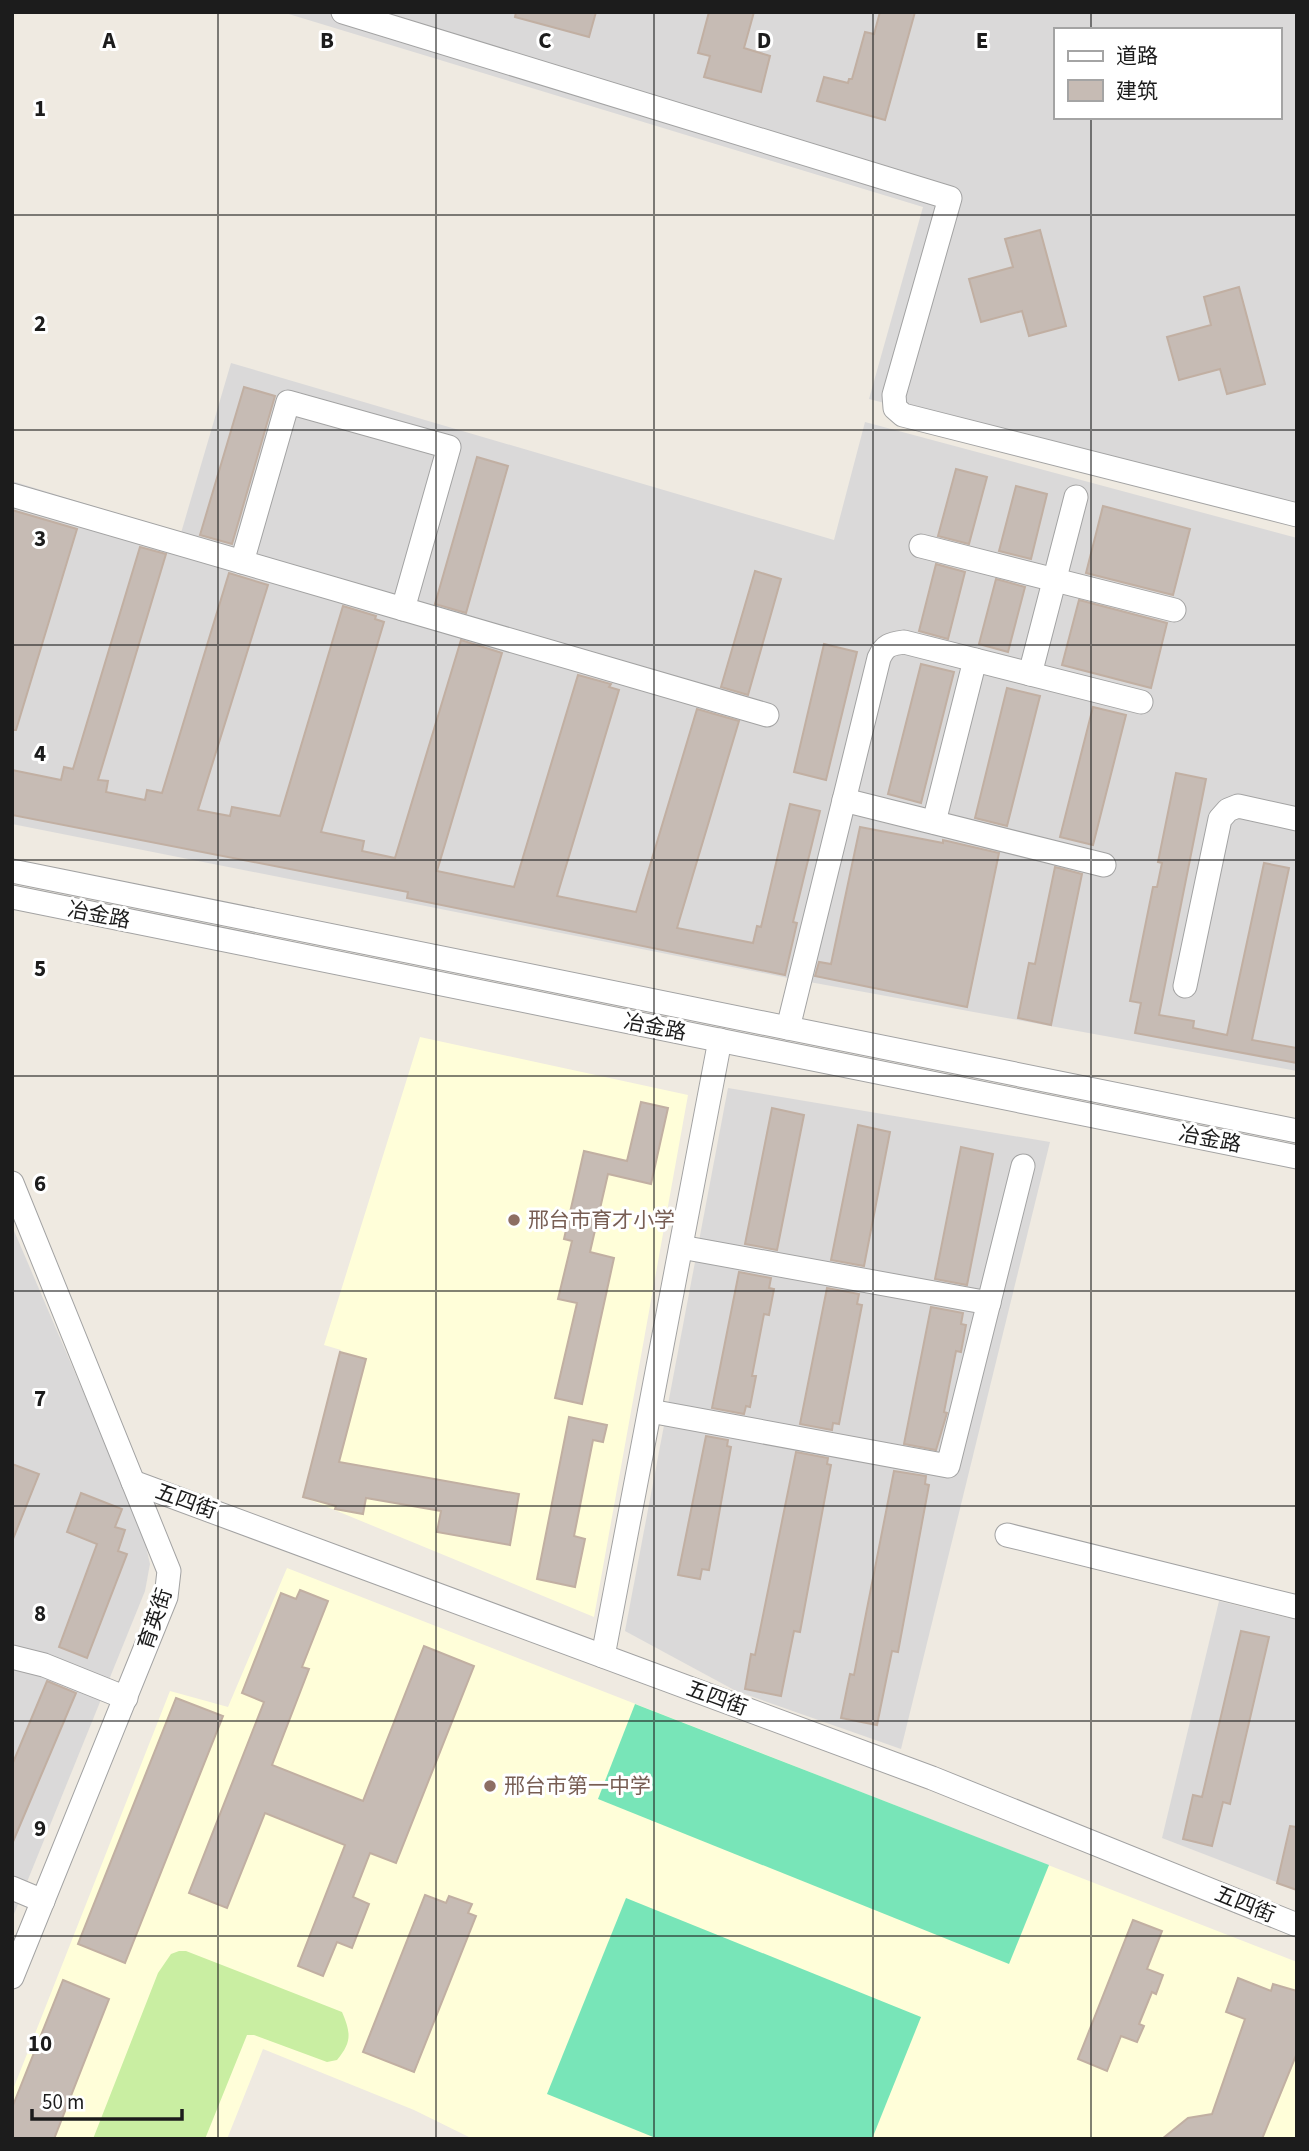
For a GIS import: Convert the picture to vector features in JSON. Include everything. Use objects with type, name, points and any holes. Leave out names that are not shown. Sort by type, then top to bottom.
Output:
[{"type":"street","points":[[343,12],[950,198],[894,395],[895,408],[903,415],[1297,515]]},
{"type":"street","points":[[242,562],[288,402],[449,447],[403,609]]},
{"type":"street","points":[[12,495],[767,715]]},
{"type":"street","points":[[1030,674],[1076,497]]},
{"type":"street","points":[[922,546],[1174,610]]},
{"type":"street","points":[[788,1028],[879,658],[884,648],[890,644],[904,642],[1141,702]]},
{"type":"street","points":[[934,822],[975,660]]},
{"type":"street","points":[[844,800],[1104,865]]},
{"type":"street","points":[[1185,986],[1220,819],[1228,810],[1238,806],[1297,819]]},
{"type":"street","name":"冶金路","points":[[12,871],[1297,1130]]},
{"type":"street","name":"冶金路","points":[[12,897],[1297,1157]]},
{"type":"street","points":[[603,1656],[720,1040]]},
{"type":"street","points":[[650,1411],[948,1466],[1023,1166]]},
{"type":"street","name":"育英街","points":[[12,1183],[169,1571],[166,1597],[12,1977]]},
{"type":"street","points":[[681,1247],[989,1303]]},
{"type":"street","name":"五四街","points":[[133,1482],[932,1778],[1297,1925]]},
{"type":"street","points":[[1007,1535],[1297,1607]]},
{"type":"street","points":[[12,1657],[44,1665],[125,1698]]},
{"type":"street","points":[[12,1888],[43,1901]]},
{"type":"shaded area","points":[[282,12],[1297,12],[1297,510],[869,399],[923,207]]},
{"type":"shaded area","points":[[231,363],[834,540],[865,422],[1297,538],[1297,1071],[793,979],[12,824],[12,481],[181,533]]},
{"type":"shaded area","name":"邢台市育才小学","points":[[420,1037],[688,1095],[594,1617],[303,1497],[341,1350],[324,1345]]},
{"type":"shaded area","points":[[728,1088],[1050,1142],[901,1749],[736,1691],[625,1631]]},
{"type":"shaded area","points":[[12,1226],[142,1529],[150,1564],[145,1591],[12,1919]]},
{"type":"shaded area","name":"邢台市第一中学","points":[[287,1568],[1297,1962],[1297,2139],[473,2139],[414,2110],[263,2049],[227,2139],[12,2139],[12,2092],[170,1691],[228,1707]]},
{"type":"shaded area","points":[[1219,1601],[1297,1620],[1297,1890],[1162,1838]]},
{"type":"green space","points":[[635,1704],[1049,1865],[1009,1964],[598,1799]]},
{"type":"green space","points":[[626,1898],[921,2017],[872,2139],[658,2139],[547,2094]]},
{"type":"green space","points":[[186,1951],[342,2012],[347,2026],[348,2042],[337,2060],[327,2062],[254,2035],[247,2035],[205,2139],[93,2139],[158,1973],[171,1954]]},
{"type":"building","points":[[516,12],[596,12],[589,37],[515,17]]},
{"type":"building","points":[[709,12],[754,12],[744,48],[770,56],[761,92],[704,77],[710,56],[698,53]]},
{"type":"building","points":[[880,12],[915,12],[885,120],[817,101],[824,77],[848,83],[849,79],[852,79],[865,32],[874,34]]},
{"type":"building","points":[[1040,230],[1066,326],[1029,336],[1022,311],[981,322],[969,279],[1013,267],[1005,239]]},
{"type":"building","points":[[1239,287],[1265,384],[1227,394],[1220,369],[1179,380],[1167,337],[1211,325],[1204,297]]},
{"type":"building","points":[[244,387],[275,396],[232,544],[200,535]]},
{"type":"building","points":[[477,457],[508,466],[466,613],[435,604]]},
{"type":"building","points":[[956,469],[987,477],[969,544],[938,536]]},
{"type":"building","points":[[1016,486],[1047,494],[1031,559],[999,551]]},
{"type":"building","points":[[1103,506],[1190,529],[1173,595],[1086,573]]},
{"type":"building","points":[[12,510],[77,529],[16,730],[12,730]]},
{"type":"building","points":[[140,547],[166,554],[98,780],[108,781],[106,792],[145,800],[147,790],[162,793],[229,573],[268,585],[198,810],[230,816],[232,807],[280,816],[343,606],[376,616],[375,619],[384,622],[321,832],[364,841],[362,851],[395,858],[461,640],[502,653],[437,871],[514,887],[578,675],[611,684],[609,687],[619,690],[557,896],[636,912],[697,709],[739,721],[677,928],[753,943],[757,926],[761,927],[790,804],[820,811],[793,922],[797,923],[785,975],[407,898],[408,892],[12,815],[12,770],[61,780],[64,767],[73,769]]},
{"type":"building","points":[[936,564],[965,572],[948,639],[919,631]]},
{"type":"building","points":[[755,571],[781,579],[748,695],[721,687]]},
{"type":"building","points":[[996,579],[1025,587],[1008,652],[979,644]]},
{"type":"building","points":[[1079,600],[1167,623],[1151,688],[1062,665]]},
{"type":"building","points":[[824,644],[857,652],[826,780],[794,772]]},
{"type":"building","points":[[921,664],[954,672],[921,803],[888,794]]},
{"type":"building","points":[[1007,688],[1040,696],[1007,826],[975,818]]},
{"type":"building","points":[[1093,707],[1126,715],[1093,845],[1060,837]]},
{"type":"building","points":[[1176,773],[1206,779],[1159,1015],[1194,1021],[1193,1028],[1227,1035],[1264,863],[1289,868],[1252,1040],[1297,1048],[1297,1063],[1135,1033],[1141,1003],[1130,1001],[1153,887],[1157,887],[1162,863],[1158,862]]},
{"type":"building","points":[[860,827],[943,843],[943,840],[999,853],[967,1007],[815,976],[819,962],[831,964]]},
{"type":"building","points":[[1055,867],[1082,874],[1051,1025],[1018,1018],[1029,963],[1035,964]]},
{"type":"building","points":[[641,1102],[668,1108],[651,1184],[608,1174],[590,1252],[614,1258],[582,1404],[555,1398],[577,1303],[558,1299],[572,1241],[564,1239],[584,1151],[627,1161]]},
{"type":"building","points":[[772,1108],[804,1115],[777,1250],[745,1244]]},
{"type":"building","points":[[858,1125],[890,1132],[864,1266],[831,1260]]},
{"type":"building","points":[[961,1147],[993,1154],[967,1285],[935,1279]]},
{"type":"building","points":[[739,1272],[771,1278],[769,1288],[774,1289],[769,1315],[764,1314],[752,1376],[756,1376],[750,1407],[746,1406],[744,1414],[712,1408]]},
{"type":"building","points":[[827,1288],[859,1294],[857,1304],[862,1305],[839,1424],[833,1423],[832,1430],[800,1424]]},
{"type":"building","points":[[931,1307],[963,1313],[961,1324],[966,1325],[961,1352],[956,1351],[944,1412],[947,1413],[936,1450],[904,1444]]},
{"type":"building","points":[[340,1352],[366,1359],[339,1462],[519,1494],[510,1545],[437,1532],[441,1511],[366,1498],[363,1514],[335,1509],[336,1506],[303,1497]]},
{"type":"building","points":[[569,1417],[607,1425],[603,1442],[593,1440],[574,1536],[585,1539],[575,1587],[537,1579]]},
{"type":"building","points":[[706,1436],[728,1440],[727,1446],[731,1447],[709,1570],[702,1569],[700,1579],[678,1575]]},
{"type":"building","points":[[796,1452],[828,1458],[827,1464],[831,1465],[800,1632],[794,1631],[781,1696],[745,1689],[751,1654],[755,1655]]},
{"type":"building","points":[[12,1464],[39,1474],[13,1539],[12,1539]]},
{"type":"building","points":[[894,1471],[926,1476],[925,1484],[929,1485],[898,1652],[892,1651],[877,1725],[841,1718],[850,1674],[854,1675]]},
{"type":"building","points":[[81,1493],[122,1509],[115,1527],[125,1530],[118,1551],[127,1554],[87,1658],[59,1647],[97,1544],[67,1532]]},
{"type":"building","points":[[300,1590],[328,1601],[302,1667],[309,1669],[272,1765],[363,1801],[424,1646],[474,1666],[396,1863],[370,1853],[353,1897],[369,1904],[352,1948],[337,1942],[323,1976],[298,1966],[345,1845],[265,1813],[227,1908],[189,1893],[264,1702],[242,1693],[281,1593],[296,1599]]},
{"type":"building","points":[[1241,1631],[1269,1637],[1230,1804],[1223,1802],[1212,1846],[1183,1839],[1193,1795],[1202,1797]]},
{"type":"building","points":[[47,1681],[76,1693],[12,1844],[12,1765]]},
{"type":"building","points":[[176,1698],[223,1716],[125,1963],[78,1944]]},
{"type":"building","points":[[1290,1826],[1297,1827],[1297,1890],[1277,1883]]},
{"type":"building","points":[[425,1895],[446,1903],[449,1896],[472,1904],[468,1913],[476,1916],[414,2072],[363,2052]]},
{"type":"building","points":[[1133,1920],[1162,1931],[1147,1969],[1163,1975],[1156,1994],[1152,1992],[1139,2024],[1144,2026],[1137,2042],[1121,2036],[1107,2071],[1078,2059]]},
{"type":"building","points":[[1238,1978],[1271,1991],[1273,1984],[1297,1991],[1297,2053],[1262,2139],[1162,2139],[1188,2118],[1212,2114],[1245,2019],[1226,2012]]},
{"type":"building","points":[[63,1980],[109,1999],[54,2139],[12,2139],[12,2108]]},
{"type":"place","name":"邢台市育才小学","points":[[514,1220]]},
{"type":"place","name":"邢台市第一中学","points":[[490,1786]]}]
